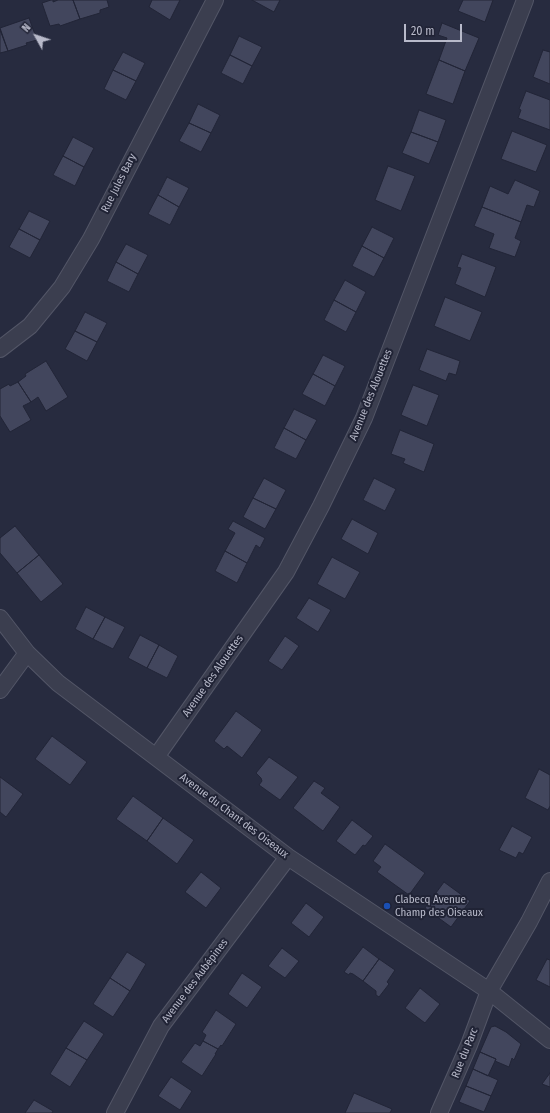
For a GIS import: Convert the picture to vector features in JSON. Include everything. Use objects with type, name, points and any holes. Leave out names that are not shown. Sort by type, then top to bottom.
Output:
[{"type":"street","name":"Rue Jules Bary","points":[[0,349],[30,326],[65,281],[90,239],[215,0]]},
{"type":"street","name":"Avenue des Alouettes","points":[[156,757],[286,572],[321,506],[364,418],[525,0]]},
{"type":"street","name":"Avenue du Chant des Oiseaux","points":[[0,618],[27,653],[58,683],[288,857],[488,991],[550,1040]]},
{"type":"street","points":[[0,690],[27,653]]},
{"type":"street","name":"Avenue des Aubépines","points":[[115,1113],[161,1026],[288,857]]},
{"type":"street","name":"Rue du Parc","points":[[440,1113],[469,1045],[488,991],[529,922],[550,881]]},
{"type":"building","points":[[53,0],[53,2],[58,0],[73,0],[80,19],[60,26],[59,24],[50,26],[42,3]]},
{"type":"building","points":[[73,0],[107,0],[109,7],[100,10],[100,13],[80,19]]},
{"type":"building","points":[[152,0],[180,0],[170,20],[149,7]]},
{"type":"building","points":[[252,0],[280,0],[274,12]]},
{"type":"building","points":[[463,0],[493,0],[485,22],[458,11]]},
{"type":"building","points":[[29,18],[37,40],[8,51],[0,28]]},
{"type":"building","points":[[442,23],[479,38],[465,71],[439,60],[447,38],[438,35]]},
{"type":"building","points":[[0,30],[8,51],[0,53]]},
{"type":"building","points":[[239,36],[262,47],[252,66],[230,55]]},
{"type":"building","points":[[543,50],[550,52],[550,84],[533,77]]},
{"type":"building","points":[[123,52],[145,63],[136,81],[113,70]]},
{"type":"building","points":[[230,55],[252,66],[243,84],[221,73]]},
{"type":"building","points":[[439,60],[465,71],[453,104],[426,94]]},
{"type":"building","points":[[113,70],[136,81],[126,100],[104,89]]},
{"type":"building","points":[[526,91],[550,100],[550,130],[518,118],[521,110],[519,109]]},
{"type":"building","points":[[198,104],[220,115],[211,133],[189,123]]},
{"type":"building","points":[[419,110],[446,120],[438,142],[411,132]]},
{"type":"building","points":[[189,123],[211,133],[201,152],[179,141]]},
{"type":"building","points":[[512,131],[547,145],[536,172],[501,159]]},
{"type":"building","points":[[411,132],[438,142],[429,164],[402,153]]},
{"type":"building","points":[[73,137],[94,148],[84,167],[63,156]]},
{"type":"building","points":[[63,156],[84,167],[75,186],[53,175]]},
{"type":"building","points":[[388,166],[415,176],[401,211],[375,200]]},
{"type":"building","points":[[167,177],[189,188],[179,207],[158,195]]},
{"type":"building","points":[[515,180],[540,191],[534,207],[527,205],[521,222],[482,207],[490,186],[508,194]]},
{"type":"building","points":[[158,195],[179,207],[170,225],[148,214]]},
{"type":"building","points":[[482,207],[521,222],[515,238],[521,241],[515,257],[489,248],[494,234],[474,226]]},
{"type":"building","points":[[29,211],[50,221],[40,240],[19,229]]},
{"type":"building","points":[[372,227],[394,238],[384,258],[362,246]]},
{"type":"building","points":[[19,229],[40,240],[30,258],[9,247]]},
{"type":"building","points":[[126,244],[148,255],[138,274],[116,262]]},
{"type":"building","points":[[362,246],[384,258],[374,277],[352,266]]},
{"type":"building","points":[[462,254],[496,267],[485,297],[455,284],[461,268],[457,267]]},
{"type":"building","points":[[116,262],[138,274],[129,292],[107,281]]},
{"type":"building","points":[[345,280],[366,292],[356,312],[334,300]]},
{"type":"building","points":[[445,297],[482,312],[470,341],[434,326]]},
{"type":"building","points":[[334,300],[356,312],[346,332],[324,320]]},
{"type":"building","points":[[85,312],[107,323],[97,342],[75,331]]},
{"type":"building","points":[[75,331],[97,342],[87,361],[65,349]]},
{"type":"building","points":[[427,349],[460,361],[456,375],[449,373],[446,381],[419,370]]},
{"type":"building","points":[[323,355],[345,366],[335,386],[313,374]]},
{"type":"building","points":[[46,361],[68,397],[46,411],[38,397],[31,402],[18,382],[26,376],[25,374]]},
{"type":"building","points":[[313,374],[335,386],[325,406],[302,394]]},
{"type":"building","points":[[18,382],[31,402],[23,406],[31,420],[10,432],[0,416],[0,389],[9,384],[10,386]]},
{"type":"building","points":[[413,385],[439,395],[427,426],[401,415]]},
{"type":"building","points":[[294,409],[317,420],[306,440],[284,428]]},
{"type":"building","points":[[284,428],[306,440],[296,459],[274,448]]},
{"type":"building","points":[[400,430],[434,444],[424,472],[403,463],[405,459],[391,454]]},
{"type":"building","points":[[264,478],[286,490],[276,509],[253,498]]},
{"type":"building","points":[[374,478],[396,489],[385,511],[363,500]]},
{"type":"building","points":[[253,498],[276,509],[265,529],[243,517]]},
{"type":"building","points":[[352,519],[378,533],[368,554],[341,539]]},
{"type":"building","points":[[233,521],[265,538],[260,548],[256,545],[247,563],[225,551],[235,533],[228,529]]},
{"type":"building","points":[[15,526],[39,555],[17,573],[0,553],[0,538]]},
{"type":"building","points":[[225,551],[247,563],[237,583],[215,571]]},
{"type":"building","points":[[39,555],[63,584],[41,602],[17,573]]},
{"type":"building","points":[[332,557],[360,572],[345,599],[317,584]]},
{"type":"building","points":[[309,598],[331,610],[318,632],[296,618]]},
{"type":"building","points":[[86,607],[105,617],[93,639],[75,629]]},
{"type":"building","points":[[105,617],[125,627],[113,649],[93,639]]},
{"type":"building","points":[[140,635],[159,645],[147,668],[128,658]]},
{"type":"building","points":[[285,636],[299,646],[282,670],[268,661]]},
{"type":"building","points":[[159,645],[178,656],[167,678],[147,668]]},
{"type":"building","points":[[236,711],[262,730],[242,758],[227,746],[224,749],[214,741]]},
{"type":"building","points":[[52,736],[87,762],[70,785],[35,759]]},
{"type":"building","points":[[269,757],[298,777],[280,800],[259,785],[262,781],[256,773]]},
{"type":"building","points":[[539,769],[550,775],[550,806],[548,810],[525,798]]},
{"type":"building","points":[[0,777],[23,794],[6,817],[0,812]]},
{"type":"building","points":[[314,781],[325,788],[321,793],[340,807],[323,831],[293,808]]},
{"type":"building","points":[[133,796],[163,818],[147,841],[116,819]]},
{"type":"building","points":[[163,818],[194,840],[177,864],[147,841]]},
{"type":"building","points":[[352,820],[373,836],[355,855],[336,841]]},
{"type":"building","points":[[512,826],[532,837],[523,854],[519,852],[516,858],[499,850]]},
{"type":"building","points":[[385,844],[425,873],[409,895],[377,872],[381,867],[373,861]]},
{"type":"building","points":[[201,872],[221,888],[206,908],[185,892]]},
{"type":"building","points":[[444,882],[470,901],[451,927],[425,908]]},
{"type":"building","points":[[306,903],[324,917],[309,937],[291,923]]},
{"type":"building","points":[[363,947],[379,959],[363,981],[353,974],[350,973],[349,975],[344,972]]},
{"type":"building","points":[[282,948],[299,961],[285,978],[268,966]]},
{"type":"building","points":[[127,952],[146,964],[130,991],[110,978]]},
{"type":"building","points":[[379,959],[395,970],[387,982],[389,984],[379,997],[376,995],[376,991],[363,981]]},
{"type":"building","points":[[547,959],[550,960],[550,987],[536,980]]},
{"type":"building","points":[[242,973],[262,987],[247,1008],[228,994]]},
{"type":"building","points":[[110,978],[130,991],[113,1017],[93,1004]]},
{"type":"building","points":[[420,988],[440,1004],[425,1023],[405,1008]]},
{"type":"building","points":[[216,1010],[236,1024],[222,1046],[221,1045],[218,1049],[203,1041],[206,1035],[202,1032]]},
{"type":"building","points":[[84,1021],[104,1034],[87,1060],[66,1048]]},
{"type":"building","points":[[495,1026],[506,1032],[521,1044],[514,1060],[512,1058],[509,1067],[480,1052],[491,1027]]},
{"type":"building","points":[[203,1041],[218,1049],[202,1076],[181,1062],[195,1043],[200,1046]]},
{"type":"building","points":[[66,1048],[87,1060],[70,1087],[50,1074]]},
{"type":"building","points":[[480,1052],[496,1059],[488,1076],[473,1069]]},
{"type":"building","points":[[473,1069],[498,1080],[491,1096],[466,1086]]},
{"type":"building","points":[[550,1073],[550,1087],[542,1084]]},
{"type":"building","points":[[171,1077],[192,1091],[180,1110],[158,1096]]},
{"type":"building","points":[[466,1086],[491,1096],[484,1112],[459,1102]]},
{"type":"building","points":[[354,1093],[392,1109],[390,1113],[345,1113]]},
{"type":"building","points":[[34,1100],[53,1111],[52,1113],[25,1113]]},
{"type":"place","name":"Clabecq Avenue Champ des Oiseaux","points":[[387,906]]}]
